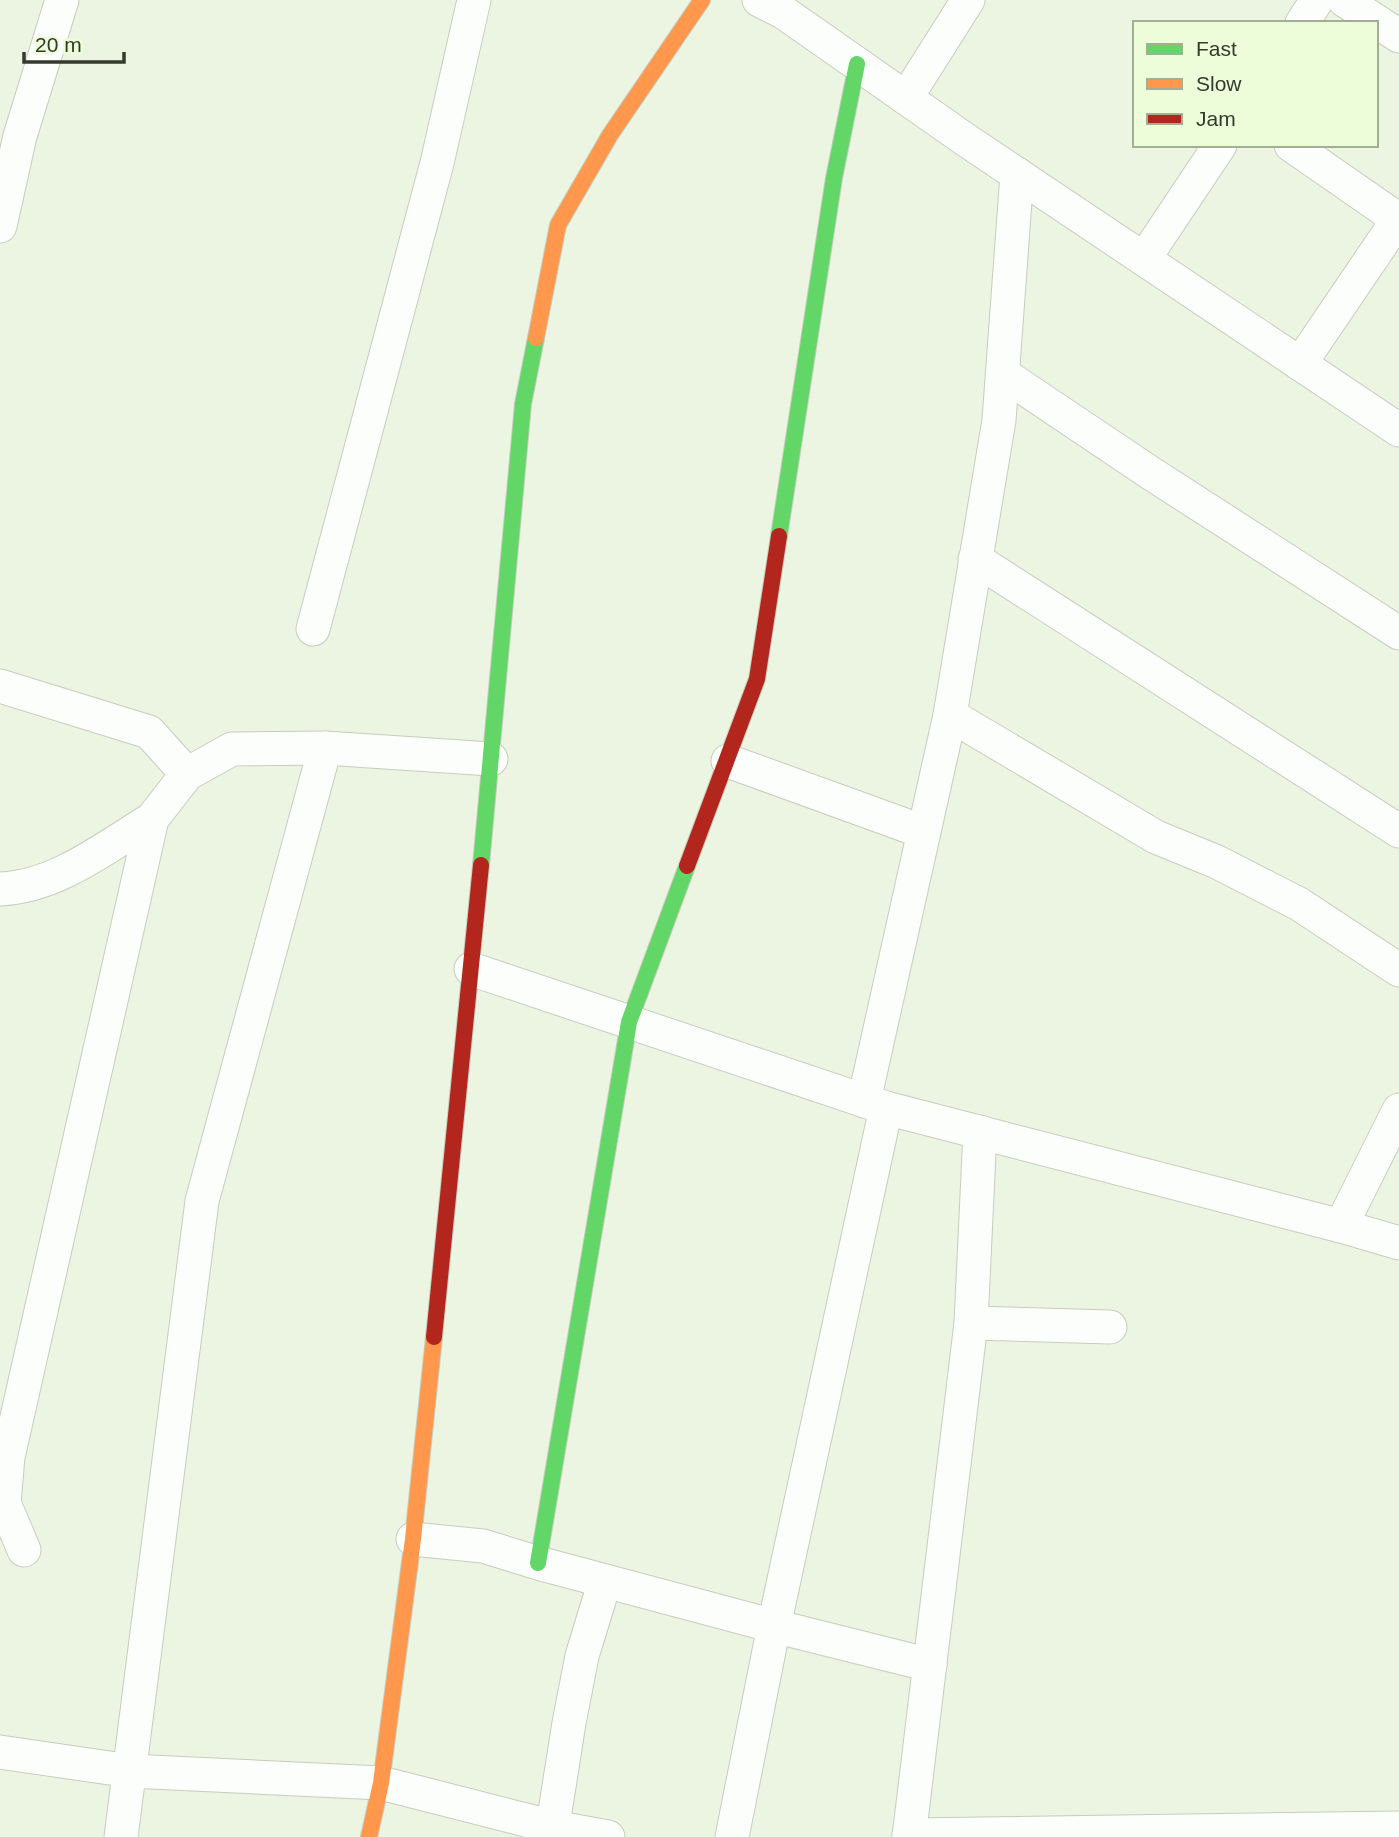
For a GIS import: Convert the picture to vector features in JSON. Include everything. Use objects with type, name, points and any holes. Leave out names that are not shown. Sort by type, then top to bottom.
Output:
[{"type":"street","points":[[0,226],[10,137],[62,0]]},
{"type":"street","points":[[313,629],[437,163],[474,0]]},
{"type":"street","points":[[369,1837],[381,1783],[413,1539],[471,969],[523,404],[558,225],[610,135],[702,0]]},
{"type":"street","points":[[759,0],[783,12],[1017,174],[1399,430]]},
{"type":"street","points":[[906,98],[968,0]]},
{"type":"street","points":[[1303,21],[1317,0]]},
{"type":"street","points":[[1344,0],[1376,21]]},
{"type":"street","points":[[1378,22],[1399,36]]},
{"type":"street","points":[[538,1563],[629,1022],[757,679],[834,178],[857,64]]},
{"type":"street","points":[[1144,259],[1219,147]]},
{"type":"street","points":[[1294,147],[1399,219],[1300,364]]},
{"type":"street","points":[[732,1837],[875,1104],[924,832],[950,715],[999,420],[1017,174]]},
{"type":"street","points":[[1003,374],[1152,474],[1399,633]]},
{"type":"street","points":[[975,559],[1399,831]]},
{"type":"street","points":[[0,686],[149,732],[187,774]]},
{"type":"street","points":[[950,715],[1156,837],[1217,862],[1298,904],[1399,970]]},
{"type":"street","points":[[0,889],[17,888],[68,870],[152,819],[187,774],[232,749],[325,748],[491,759]]},
{"type":"street","points":[[121,1837],[202,1201],[325,748]]},
{"type":"street","points":[[728,761],[924,832]]},
{"type":"street","points":[[24,1550],[4,1503],[8,1457],[152,819]]},
{"type":"street","points":[[471,969],[875,1104],[1399,1243]]},
{"type":"street","points":[[1341,1226],[1399,1110]]},
{"type":"street","points":[[980,1132],[971,1323],[909,1836],[1255,1833],[1399,1828]]},
{"type":"street","points":[[971,1323],[1110,1327]]},
{"type":"street","points":[[413,1539],[483,1546],[774,1626],[930,1665]]},
{"type":"street","points":[[552,1832],[582,1656],[605,1581]]},
{"type":"street","points":[[0,1752],[130,1771],[381,1783],[552,1832],[608,1837]]},
{"type":"traffic: fast","points":[[779,536],[834,178],[857,64]]},
{"type":"traffic: fast","points":[[481,865],[523,404],[536,338]]},
{"type":"traffic: fast","points":[[538,1563],[629,1022],[687,866]]},
{"type":"traffic: slow","points":[[536,338],[558,225],[610,135],[702,0]]},
{"type":"traffic: slow","points":[[369,1837],[381,1783],[413,1539],[434,1337]]},
{"type":"traffic: jam","points":[[687,866],[757,679],[779,536]]},
{"type":"traffic: jam","points":[[434,1337],[481,865]]}]
